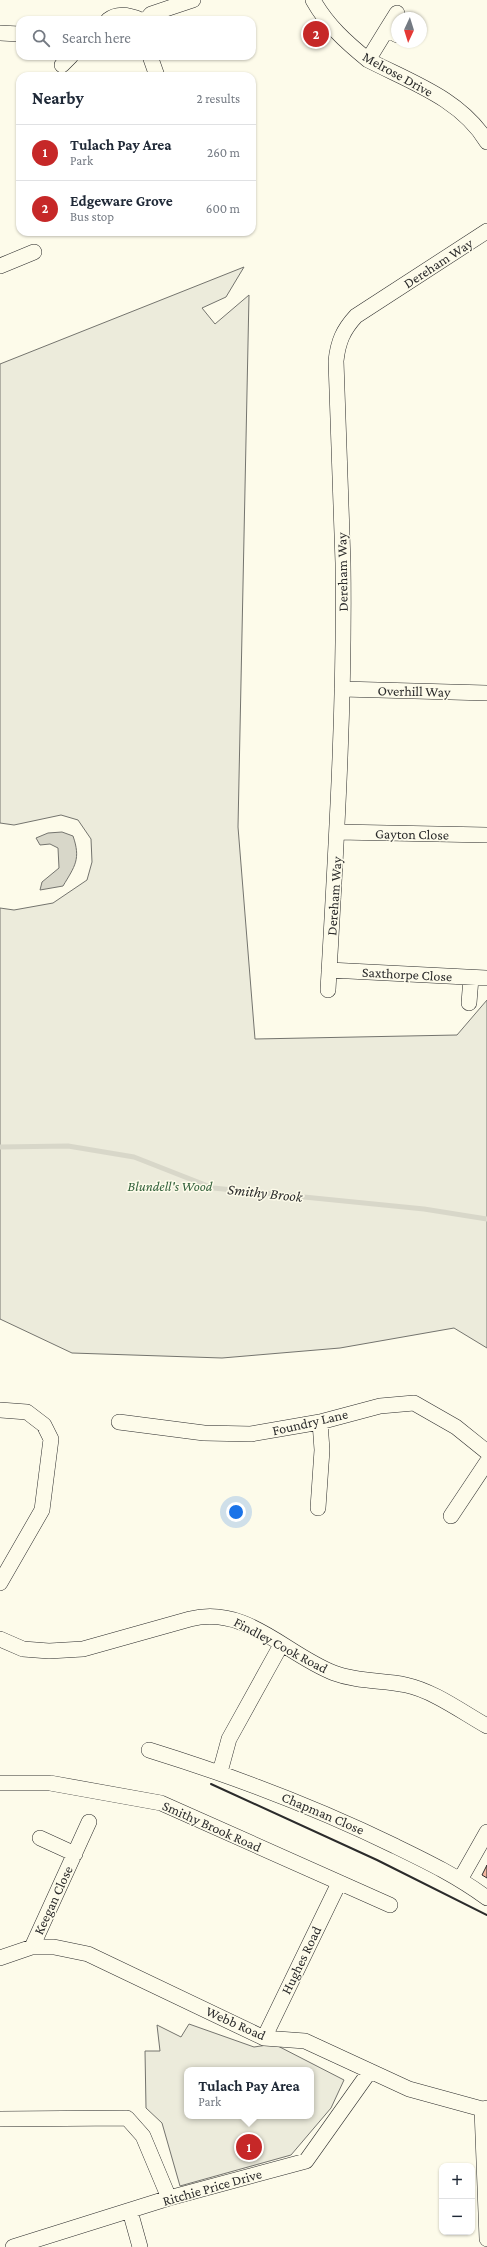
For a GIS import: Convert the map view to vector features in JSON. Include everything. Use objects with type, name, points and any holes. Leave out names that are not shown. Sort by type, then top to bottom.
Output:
[{"type":"street","points":[[149,16],[151,14],[193,0]]},
{"type":"street","name":"Melrose Drive","points":[[313,0],[331,26],[368,60],[456,107],[470,119],[487,142]]},
{"type":"street","points":[[118,16],[131,16]]},
{"type":"street","points":[[0,33],[16,34]]},
{"type":"street","points":[[368,60],[391,33]]},
{"type":"street","points":[[151,60],[156,72]]},
{"type":"street","name":"Dereham Way","points":[[328,990],[338,832],[342,689],[342,564],[336,361],[338,344],[345,328],[356,316],[487,231]]},
{"type":"street","points":[[0,266],[34,252]]},
{"type":"street","name":"Overhill Way","points":[[342,689],[487,693]]},
{"type":"street","name":"Gayton Close","points":[[338,832],[487,835]]},
{"type":"street","name":"Saxthorpe Close","points":[[329,970],[486,978]]},
{"type":"street","points":[[469,1003],[471,978]]},
{"type":"street","name":"Foundry Lane","points":[[119,1422],[204,1433],[251,1434],[320,1422],[380,1406],[414,1403],[456,1427],[487,1452]]},
{"type":"street","points":[[0,1410],[27,1412],[44,1425],[51,1439],[42,1510],[0,1583]]},
{"type":"street","points":[[318,1508],[322,1450],[320,1422]]},
{"type":"street","points":[[451,1516],[487,1462]]},
{"type":"street","name":"Findley Cook Road","points":[[0,1639],[23,1649],[49,1651],[83,1650],[190,1619],[203,1616],[224,1616],[241,1621],[281,1645],[333,1673],[367,1682],[405,1685],[421,1689],[487,1726]]},
{"type":"street","points":[[220,1772],[229,1739],[281,1645]]},
{"type":"street","name":"Chapman Close","points":[[149,1750],[220,1772],[261,1787],[371,1834],[460,1878],[487,1898]]},
{"type":"street","name":"Smithy Brook Road","points":[[0,1783],[50,1783],[161,1803],[390,1905]]},
{"type":"street","name":"Keegan Close","points":[[32,1946],[89,1822]]},
{"type":"street","points":[[460,1878],[487,1832]]},
{"type":"street","name":"Keegan Close","points":[[40,1838],[75,1854]]},
{"type":"street","name":"Hughes Road","points":[[264,2038],[339,1883]]},
{"type":"street","points":[[0,1958],[32,1946]]},
{"type":"street","name":"Webb Road","points":[[32,1946],[54,1947],[88,1954],[264,2038],[305,2041],[409,2089],[485,2109]]},
{"type":"street","name":"Ritchie Price Drive","points":[[13,2247],[170,2198],[306,2161],[370,2071]]},
{"type":"street","points":[[485,2109],[487,2239]]},
{"type":"street","points":[[0,2119],[127,2118],[143,2136],[170,2198]]},
{"type":"street","points":[[130,2211],[140,2247]]},
{"type":"green space","name":"Blundell's Wood","points":[[244,267],[226,297],[202,308],[215,324],[249,295],[238,827],[255,1039],[457,1035],[487,1000],[487,1348],[454,1328],[340,1348],[222,1358],[72,1353],[0,1319],[0,908],[14,910],[53,903],[87,880],[92,862],[91,839],[78,820],[61,815],[14,825],[0,823],[0,364]]},
{"type":"green space","points":[[189,2024],[254,2047],[274,2044],[344,2080],[331,2108],[291,2155],[180,2186],[162,2123],[146,2108],[145,2051],[160,2051],[157,2025],[181,2037]]},
{"type":"shaded area","points":[[62,832],[73,836],[77,857],[76,862],[63,886],[40,890],[42,882],[59,868],[58,848],[50,844],[40,845],[36,838],[48,833]]},
{"type":"building","points":[[487,1865],[487,1878],[482,1875]]},
{"type":"waterway","name":"Smithy Brook","points":[[0,1147],[68,1146],[134,1157],[213,1188],[424,1209],[487,1219]]},
{"type":"wall","points":[[211,1784],[377,1860],[487,1915]]},
{"type":"place","name":"Edgeware Grove","points":[[316,34]]},
{"type":"place","name":"Tulach Pay Area","points":[[249,2147]]}]
